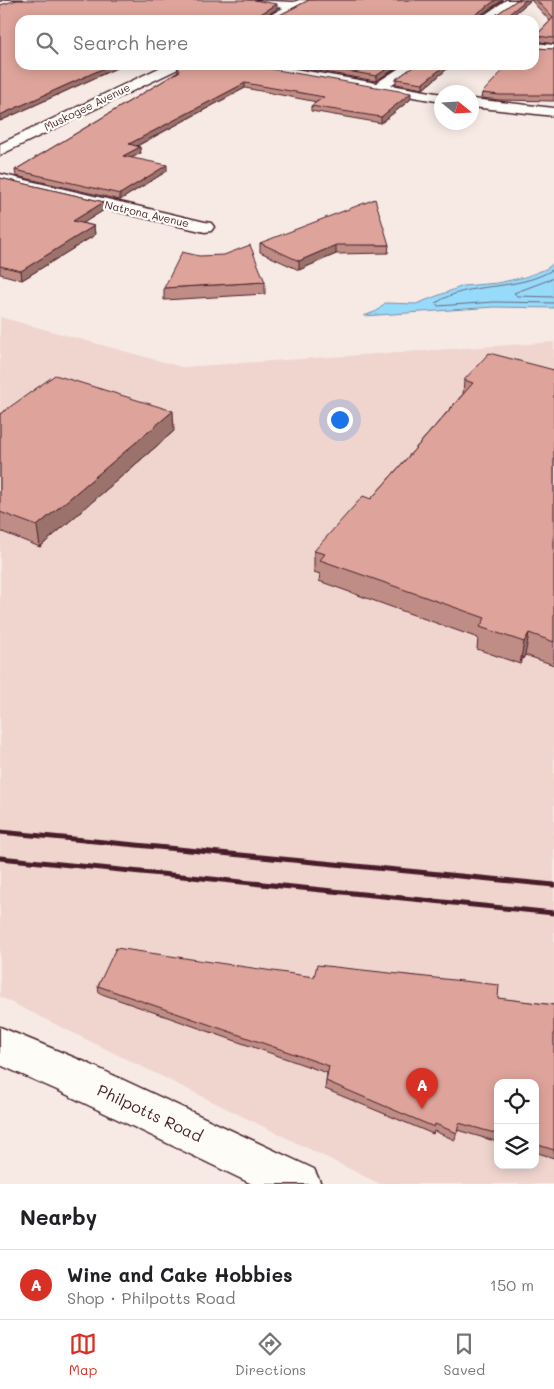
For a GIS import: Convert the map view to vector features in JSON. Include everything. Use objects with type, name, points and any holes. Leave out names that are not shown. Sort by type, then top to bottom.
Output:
[{"type":"street","points":[[0,6],[16,0]]},
{"type":"street","points":[[255,0],[296,6]]},
{"type":"street","points":[[277,15],[308,0]]},
{"type":"street","points":[[491,15],[514,0]]},
{"type":"street","points":[[539,48],[554,49]]},
{"type":"street","name":"Muskogee Avenue","points":[[0,150],[165,70]]},
{"type":"street","points":[[279,70],[434,97]]},
{"type":"street","points":[[379,87],[405,70]]},
{"type":"street","points":[[479,104],[554,112]]},
{"type":"street","name":"Natrona Avenue","points":[[0,179],[205,227]]},
{"type":"street","name":"Philpotts Road","points":[[0,1046],[71,1076],[299,1184]]},
{"type":"shaded area","points":[[0,317],[182,367],[554,342],[554,1184],[380,1184],[0,997]]},
{"type":"water","points":[[554,263],[554,308],[494,307],[364,316],[377,311],[385,303],[416,304],[463,286],[498,283],[525,277],[546,269]]},
{"type":"building","points":[[17,0],[254,0],[277,4],[259,15],[15,15],[15,70],[100,70],[0,115],[0,5]]},
{"type":"building","points":[[309,0],[496,0],[476,14],[280,15]]},
{"type":"building","points":[[517,0],[526,0],[508,15],[496,15]]},
{"type":"building","points":[[536,0],[554,0],[554,38],[539,36],[539,33],[553,18]]},
{"type":"building","points":[[539,48],[554,49],[554,95],[482,93],[503,70],[539,70]]},
{"type":"building","points":[[277,70],[411,93],[381,117],[311,106],[324,97],[245,83],[129,144],[140,147],[123,156],[167,165],[120,194],[15,170],[180,71]]},
{"type":"building","points":[[342,70],[385,70],[376,76]]},
{"type":"building","points":[[409,70],[440,70],[423,83],[396,79]]},
{"type":"building","points":[[0,178],[104,202],[73,221],[94,226],[21,271],[0,266]]},
{"type":"building","points":[[375,199],[389,245],[336,245],[299,261],[260,243]]},
{"type":"building","points":[[250,245],[265,282],[164,288],[182,252],[199,256],[224,255]]},
{"type":"building","points":[[489,353],[554,370],[554,642],[529,633],[524,642],[480,627],[485,618],[320,560],[325,554],[314,551],[363,496],[371,499],[473,383],[464,380]]},
{"type":"building","points":[[55,375],[173,411],[37,526],[0,512],[0,414]]},
{"type":"building","points":[[116,948],[314,977],[317,965],[499,985],[498,998],[554,1005],[554,1150],[539,1145],[539,1079],[494,1079],[494,1133],[459,1123],[457,1133],[435,1124],[434,1127],[326,1081],[329,1066],[98,986]]},
{"type":"railway","points":[[0,832],[554,885]]},
{"type":"railway","points":[[0,858],[554,913]]},
{"type":"place","name":"Wine and Cake Hobbies","points":[[422,1109]]}]
